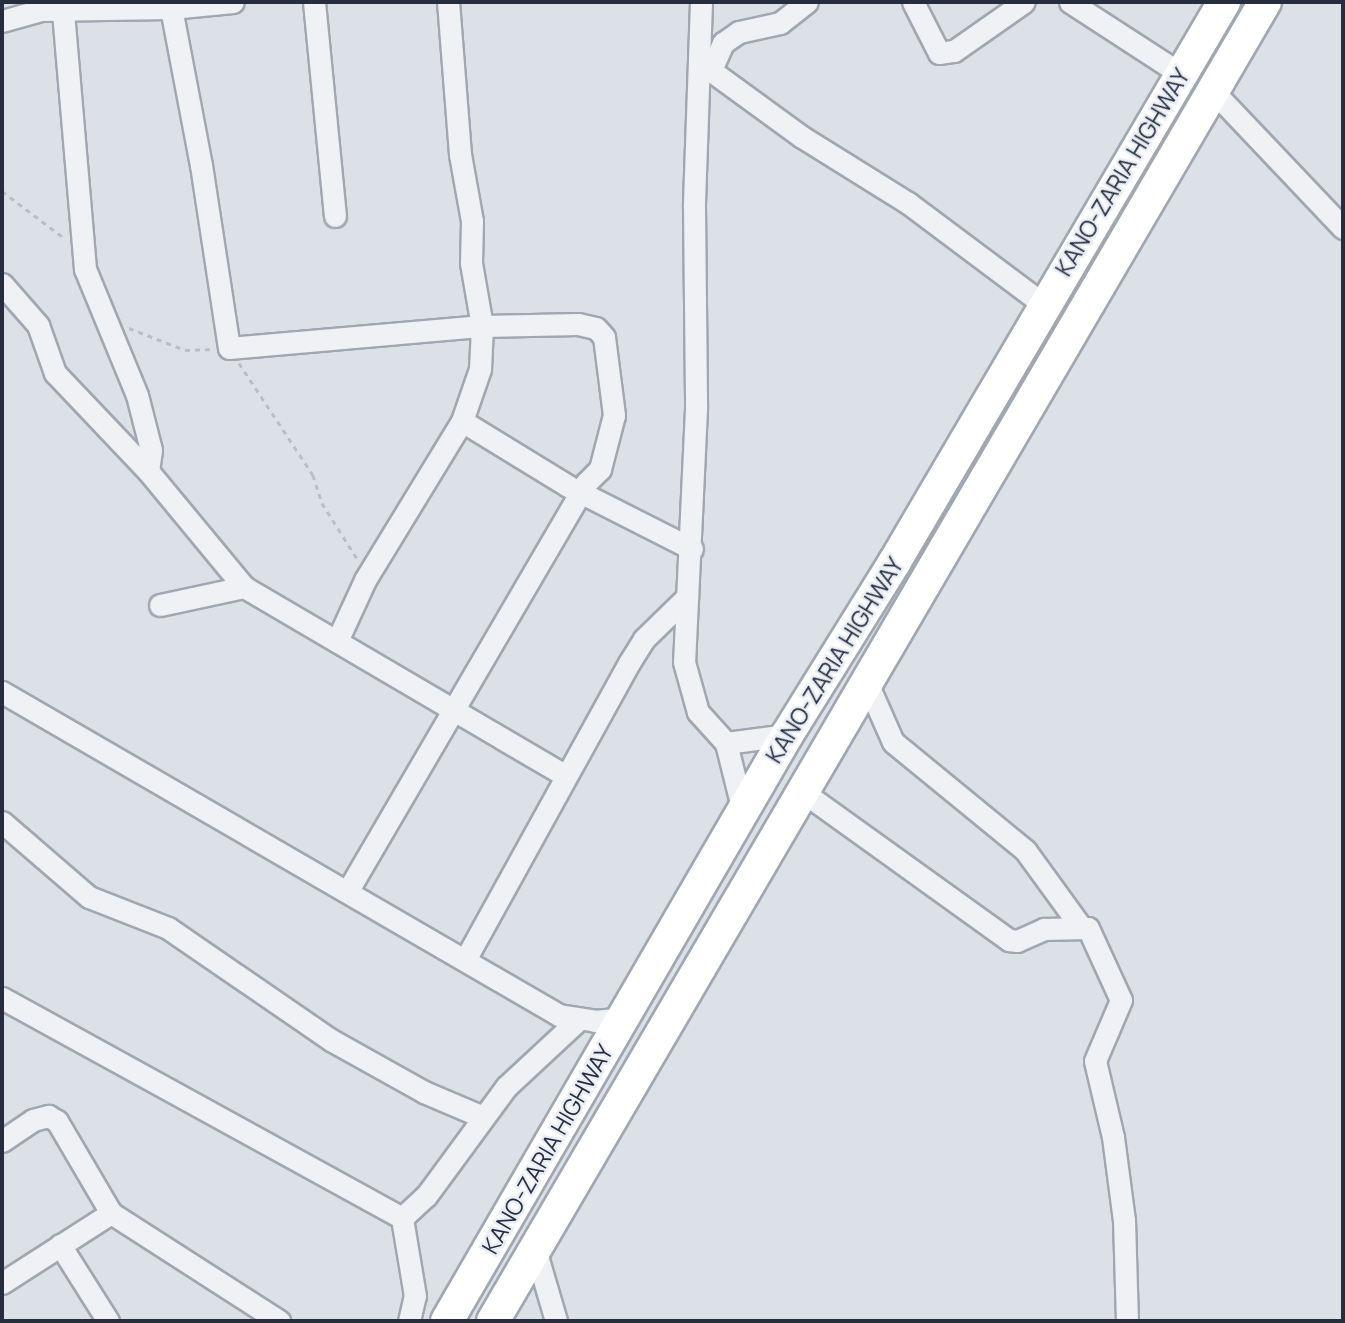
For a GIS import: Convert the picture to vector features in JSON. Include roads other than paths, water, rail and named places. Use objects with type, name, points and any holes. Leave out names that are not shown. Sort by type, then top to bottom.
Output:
[{"type":"highway","name":"KANO-ZARIA HIGHWAY","points":[[447,1321],[787,735],[894,563],[1043,304],[1224,2]]},
{"type":"highway","name":"KANO-ZARIA HIGHWAY","points":[[493,1321],[1265,2]]},
{"type":"highway","points":[[894,563],[926,582]]},
{"type":"street","points":[[2,21],[41,10],[63,12],[171,8],[233,2]]},
{"type":"street","points":[[314,2],[335,216]]},
{"type":"street","points":[[337,641],[365,580],[462,421],[480,369],[482,326],[471,263],[472,221],[460,155],[448,2]]},
{"type":"street","points":[[701,2],[705,66],[692,549],[684,662],[690,692],[698,712],[726,743],[743,811]]},
{"type":"street","points":[[705,66],[723,43],[739,32],[780,23],[807,2]]},
{"type":"street","points":[[913,2],[939,53],[954,51],[1024,2]]},
{"type":"street","points":[[1070,2],[1181,74]]},
{"type":"street","points":[[171,8],[201,165],[229,348],[482,326],[578,324],[596,328],[604,337],[614,424],[600,469],[581,492],[456,711],[348,891]]},
{"type":"street","points":[[63,12],[85,269],[137,396],[151,450],[148,471]]},
{"type":"street","points":[[705,66],[802,137],[908,203],[1043,304]]},
{"type":"street","points":[[1213,91],[1339,213]]},
{"type":"street","points":[[2,284],[38,325],[55,373],[148,471],[244,587],[566,776]]},
{"type":"street","points":[[462,421],[581,492],[692,549]]},
{"type":"street","points":[[160,605],[244,587]]},
{"type":"street","points":[[465,960],[644,639],[687,597]]},
{"type":"street","points":[[867,683],[893,742],[1025,850],[1081,927]]},
{"type":"street","points":[[2,692],[559,1015],[578,1020],[623,1018]]},
{"type":"street","points":[[726,743],[787,735]]},
{"type":"street","points":[[803,792],[1009,940],[1017,941],[1044,929],[1088,928],[1121,1000],[1096,1061],[1113,1137],[1124,1220],[1127,1321]]},
{"type":"street","points":[[2,822],[89,897],[168,928],[331,1040],[424,1092],[482,1117]]},
{"type":"street","points":[[2,998],[402,1218]]},
{"type":"street","points":[[402,1218],[426,1196],[506,1087],[578,1020]]},
{"type":"street","points":[[2,1141],[33,1120],[48,1116],[57,1121],[111,1213],[279,1321]]},
{"type":"street","points":[[2,1283],[111,1213]]},
{"type":"street","points":[[402,1218],[415,1296],[409,1321]]},
{"type":"street","points":[[60,1245],[108,1321]]},
{"type":"street","points":[[535,1250],[556,1321]]}]
